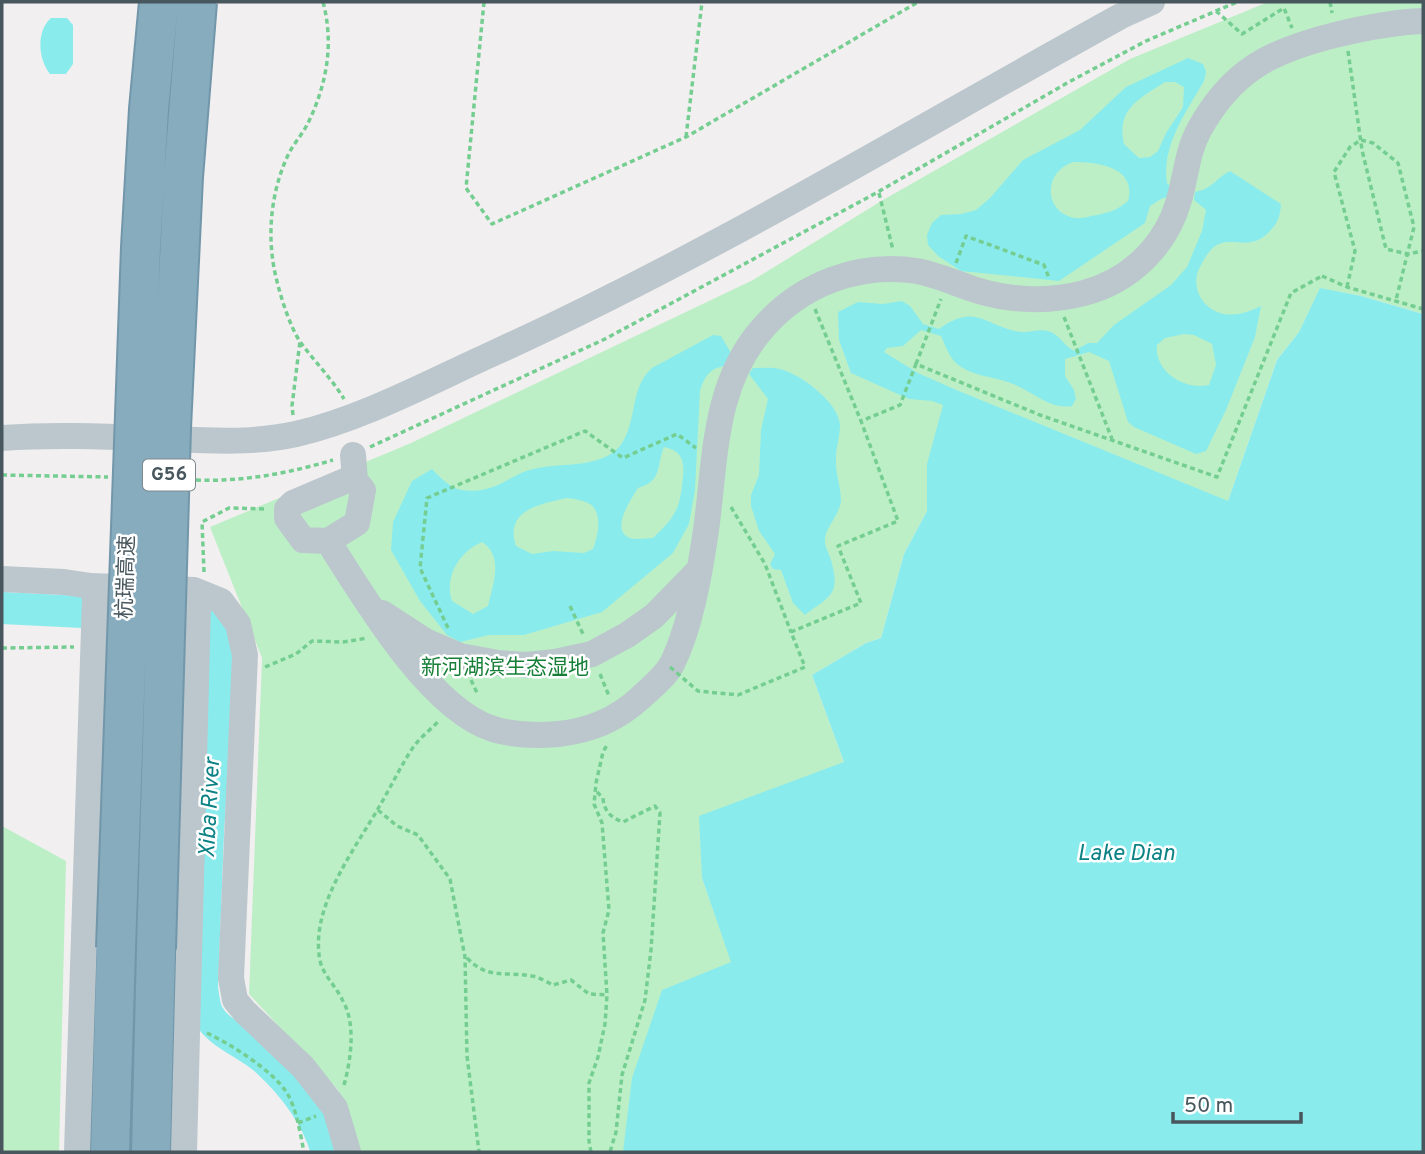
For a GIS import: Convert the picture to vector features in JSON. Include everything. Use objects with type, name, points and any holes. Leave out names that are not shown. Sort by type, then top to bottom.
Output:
[{"type":"highway","name":"杭瑞高速","points":[[110,1152],[140,261],[159,2]]},
{"type":"highway","name":"杭瑞高速","points":[[151,1152],[162,683],[172,414],[183,177],[197,2]]},
{"type":"street","points":[[2,438],[49,435],[263,439],[296,434],[353,416],[550,328],[666,268],[1121,16],[1152,2]]},
{"type":"street","points":[[328,541],[411,663],[468,718],[492,729],[542,736],[593,728],[618,716],[676,672],[705,537],[711,475],[729,386],[745,353],[762,328],[788,304],[808,290],[832,279],[861,272],[920,271],[1015,298],[1057,299],[1089,292],[1113,282],[1134,269],[1154,250],[1170,224],[1179,200],[1184,171],[1197,133],[1219,99],[1240,77],[1269,56],[1296,45],[1398,22],[1423,21]]},
{"type":"street","points":[[354,467],[363,489],[357,523],[328,541],[303,540],[288,518],[287,509],[293,503],[345,481],[354,467]]},
{"type":"street","points":[[368,603],[425,641],[460,656],[526,665],[592,654],[627,635],[654,616],[698,571]]},
{"type":"street","points":[[2,579],[64,582],[93,592],[205,599],[238,624],[245,655],[231,978],[235,1000],[303,1067],[335,1108],[348,1152]]},
{"type":"street","points":[[78,1152],[93,592]]},
{"type":"street","points":[[184,1152],[197,638],[205,599]]},
{"type":"path","points":[[323,2],[327,16],[329,51],[323,85],[308,123],[289,152],[275,190],[270,230],[274,268],[300,341],[342,396],[353,416]]},
{"type":"path","points":[[484,2],[466,188],[492,225],[686,137],[918,2]]},
{"type":"path","points":[[686,137],[702,2]]},
{"type":"path","points":[[1329,2],[1334,21],[1344,33],[1361,140],[1385,249],[1408,254],[1423,251]]},
{"type":"path","points":[[1216,11],[1242,34],[1284,8],[1293,31]]},
{"type":"path","points":[[1346,287],[1355,251],[1334,172],[1350,147],[1361,140],[1373,143],[1398,163],[1414,228],[1396,300]]},
{"type":"path","points":[[878,192],[898,270]]},
{"type":"path","points":[[861,421],[900,405],[967,236],[1044,265],[1112,439]]},
{"type":"path","points":[[916,364],[1040,415],[1217,477],[1292,293],[1322,275],[1346,287],[1423,309]]},
{"type":"path","points":[[791,632],[861,603],[838,546],[898,521],[808,290]]},
{"type":"path","points":[[296,434],[292,406],[300,341]]},
{"type":"path","points":[[460,656],[420,568],[427,498],[585,431],[623,458],[677,434],[711,475],[765,564],[805,667],[738,695],[698,691],[676,672]]},
{"type":"path","points":[[205,599],[202,522],[229,508],[287,509]]},
{"type":"path","points":[[570,606],[618,716],[614,732],[603,752],[594,804],[602,823],[609,910],[603,933],[607,995],[605,1024],[589,1083],[591,1152]]},
{"type":"path","points":[[244,668],[261,669],[296,654],[312,641],[342,642],[377,636]]},
{"type":"path","points":[[2,648],[93,646]]},
{"type":"path","points":[[335,1108],[346,1081],[351,1017],[343,999],[322,969],[318,954],[319,936],[328,900],[340,871],[415,745],[453,705]]},
{"type":"path","points":[[596,791],[615,819],[623,822],[655,806],[660,813],[645,1000],[622,1074],[616,1132],[610,1152]]},
{"type":"path","points":[[378,810],[397,827],[418,835],[450,879],[465,957],[467,1056],[479,1152]]},
{"type":"path","points":[[465,957],[478,969],[493,974],[535,976],[553,985],[571,981],[589,995],[607,995]]},
{"type":"path","points":[[187,1026],[231,1045],[263,1069],[287,1093],[298,1123],[304,1152]]},
{"type":"path","points":[[298,1123],[309,1119]]},
{"type":"green space","name":"新河湖滨生态湿地","points":[[1268,2],[1423,2],[1423,314],[1361,296],[1320,289],[1299,332],[1277,360],[1228,501],[927,464],[927,511],[904,554],[881,638],[866,643],[812,675],[844,762],[702,878],[732,962],[623,1152],[360,1152],[338,1090],[249,994],[262,658],[210,527],[411,443],[753,280],[883,200],[1130,59]]},
{"type":"green space","points":[[2,826],[66,861],[59,1152],[2,1152]]},
{"type":"water","points":[[51,18],[67,18],[73,25],[73,64],[66,74],[50,74],[43,61],[41,37]]},
{"type":"water","points":[[1188,58],[1203,64],[1206,72],[1204,81],[1177,129],[1168,156],[1167,183],[1175,191],[1174,195],[1150,206],[1145,223],[1059,281],[961,271],[938,256],[928,245],[927,235],[932,223],[941,215],[976,210],[1023,160],[1080,130],[1126,87]],"holes":[[[1165,82],[1175,82],[1184,87],[1183,107],[1158,151],[1150,157],[1139,158],[1124,144],[1123,122],[1138,100]],[[1073,162],[1104,165],[1121,174],[1127,181],[1128,201],[1121,207],[1097,215],[1075,218],[1064,214],[1052,200],[1052,183],[1056,174]]]},
{"type":"water","name":"Lake Dian","points":[[1230,171],[1281,204],[1276,223],[1262,238],[1247,243],[1220,243],[1208,253],[1198,272],[1196,280],[1199,295],[1203,302],[1216,312],[1239,314],[1261,306],[1255,337],[1226,410],[1206,451],[1196,454],[1128,422],[1109,361],[1089,352],[1065,359],[1065,376],[1076,399],[1072,406],[1064,406],[1049,403],[1013,384],[963,368],[952,358],[941,336],[921,330],[903,346],[887,348],[884,352],[918,373],[954,389],[1228,501],[1277,360],[1299,332],[1320,288],[1361,296],[1423,314],[1423,1152],[623,1152],[632,1078],[662,990],[731,962],[702,878],[699,816],[844,762],[812,675],[866,643],[881,638],[904,554],[927,511],[927,464],[943,405],[909,399],[851,373],[839,340],[838,312],[858,302],[883,304],[902,301],[910,306],[923,324],[939,329],[961,318],[970,317],[1020,332],[1048,331],[1074,351],[1088,343],[1097,343],[1114,325],[1171,285],[1187,267],[1202,231],[1206,210],[1194,200],[1195,192],[1210,186]],"holes":[[[1194,335],[1212,344],[1216,365],[1209,385],[1190,385],[1172,377],[1160,363],[1157,354],[1157,345],[1165,338]]]},
{"type":"water","points":[[713,335],[721,336],[734,358],[732,365],[719,367],[711,372],[700,391],[695,490],[689,524],[673,553],[602,612],[524,635],[489,635],[460,642],[447,635],[420,601],[391,550],[393,522],[412,481],[432,469],[454,487],[474,491],[494,487],[538,468],[603,458],[620,446],[626,437],[640,385],[652,368]],"holes":[[[664,447],[677,453],[682,461],[683,479],[678,505],[670,520],[653,538],[630,538],[624,534],[622,528],[624,514],[638,488],[655,477]],[[567,498],[590,504],[598,519],[593,549],[584,553],[553,551],[532,554],[516,546],[515,524],[536,506]],[[482,542],[489,548],[493,555],[495,571],[488,606],[473,614],[452,601],[450,583],[455,566],[474,546]]]},
{"type":"water","points":[[753,368],[780,369],[808,383],[833,408],[840,425],[836,468],[841,500],[825,542],[834,572],[834,588],[827,598],[805,615],[793,603],[781,570],[773,569],[770,564],[775,554],[759,531],[751,506],[751,495],[759,475],[761,430],[768,399],[749,374]]},
{"type":"waterway","name":"Xiba River","points":[[2,608],[123,614]]},
{"type":"waterway","name":"Xiba River","points":[[171,617],[202,622],[220,647],[208,833],[202,988],[206,1010],[217,1026],[261,1056],[287,1081],[318,1127],[327,1152]]}]
